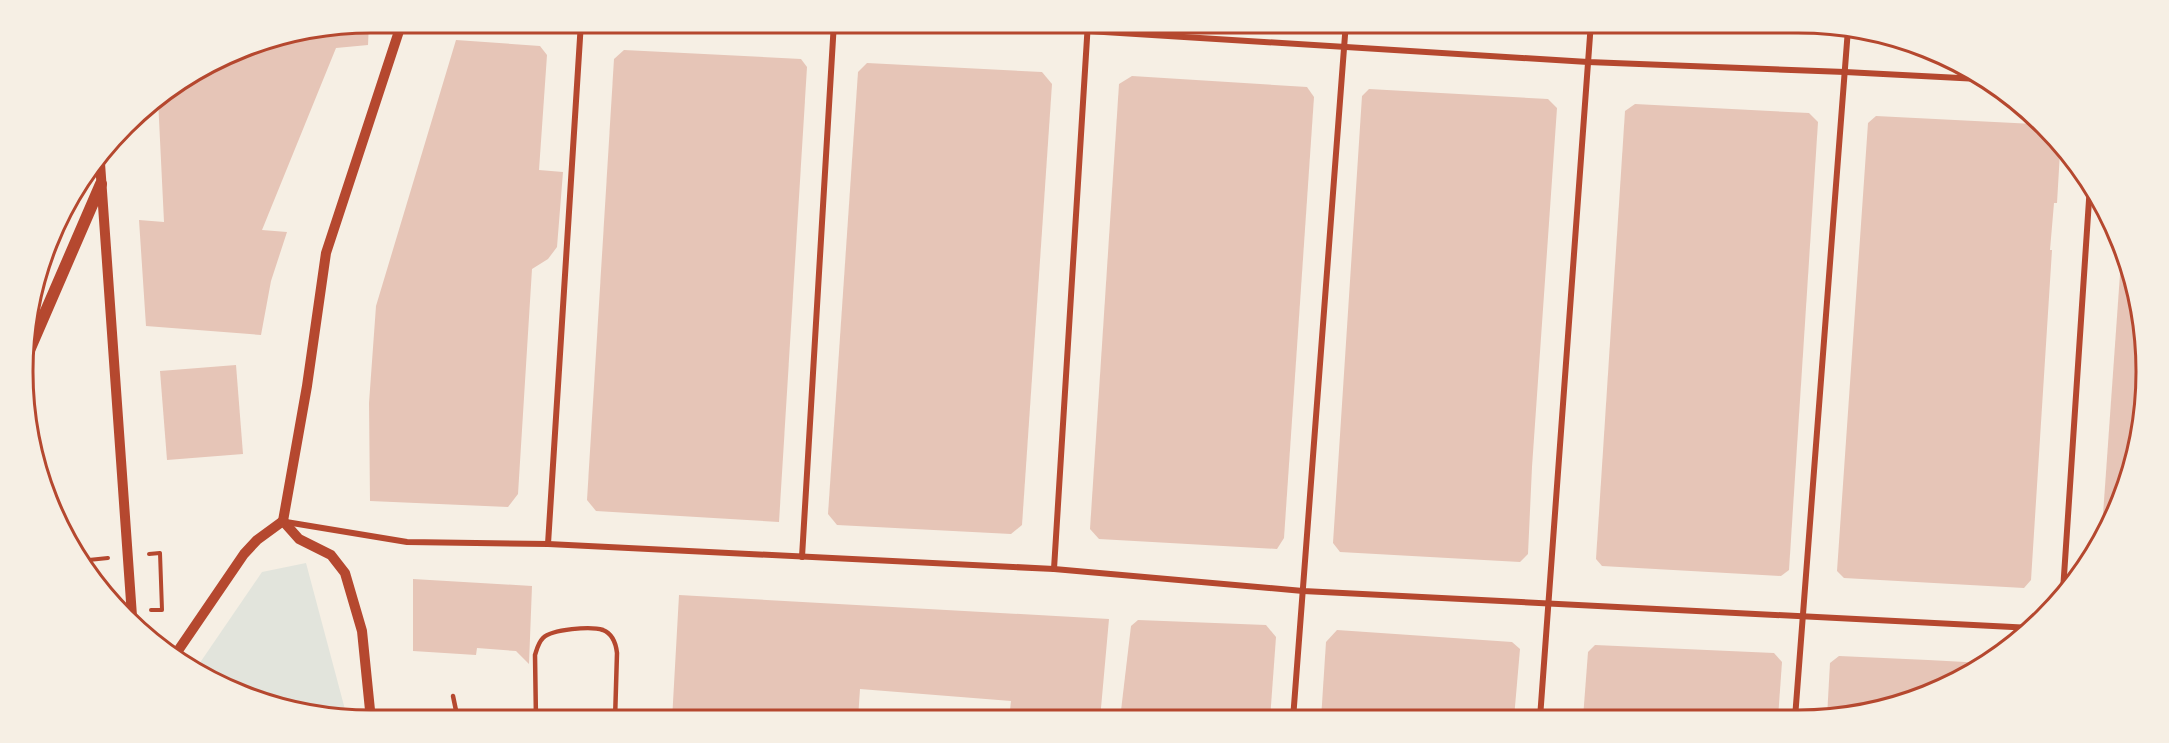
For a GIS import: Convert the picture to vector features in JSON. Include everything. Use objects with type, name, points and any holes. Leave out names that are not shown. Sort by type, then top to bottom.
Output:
[{"type":"main road","points":[[35,336],[101,184]]},
{"type":"street","points":[[179,650],[244,554],[257,540],[283,521],[307,386],[326,253],[398,33]]},
{"type":"street","points":[[548,544],[580,33]]},
{"type":"street","points":[[802,557],[833,33]]},
{"type":"street","points":[[1054,569],[1088,33]]},
{"type":"street","points":[[1122,33],[1588,62],[1968,78]]},
{"type":"street","points":[[1294,710],[1345,33]]},
{"type":"street","points":[[1541,710],[1590,33]]},
{"type":"street","points":[[1796,710],[1847,37]]},
{"type":"street","points":[[100,169],[132,611]]},
{"type":"street","points":[[2064,581],[2089,199]]},
{"type":"street","points":[[283,521],[407,542],[548,544],[1054,569],[1303,591],[2019,627]]},
{"type":"street","points":[[283,521],[299,539],[331,555],[345,573],[362,631],[370,710]]},
{"type":"lane","points":[[536,710],[535,655],[537,646],[550,633],[594,628],[603,630],[616,644],[615,710]]},
{"type":"lane","points":[[453,696],[456,710]]},
{"type":"path","points":[[160,552],[162,610]]},
{"type":"shaded area","points":[[306,563],[345,709],[305,703],[263,692],[199,663],[262,572]]},
{"type":"building","points":[[369,33],[368,45],[336,48],[262,230],[287,232],[271,281],[261,335],[146,326],[139,220],[164,222],[158,108],[202,78],[263,51],[327,36]]},
{"type":"building","points":[[1765,33],[1816,34],[1815,35]]},
{"type":"building","points":[[456,40],[540,46],[547,55],[539,170],[563,172],[557,247],[548,259],[532,269],[518,494],[508,507],[370,501],[369,403],[376,306]]},
{"type":"building","points":[[624,50],[801,59],[807,67],[779,522],[596,511],[587,500],[614,59]]},
{"type":"building","points":[[867,63],[1042,72],[1052,84],[1022,525],[1011,534],[837,525],[828,514],[858,72]]},
{"type":"building","points":[[1132,76],[1307,87],[1314,97],[1284,538],[1277,549],[1099,539],[1090,529],[1119,84]]},
{"type":"building","points":[[1369,89],[1548,99],[1557,108],[1528,554],[1520,562],[1340,552],[1333,543],[1362,96]]},
{"type":"building","points":[[1635,104],[1809,113],[1818,122],[1789,570],[1781,576],[1602,566],[1596,559],[1625,111]]},
{"type":"building","points":[[1876,116],[2028,124],[2060,157],[2057,203],[2054,203],[2050,250],[2052,250],[2031,580],[2024,588],[1844,578],[1837,571],[1868,123]]},
{"type":"building","points":[[2120,271],[2133,327],[2135,394],[2124,459],[2103,517]]},
{"type":"building","points":[[236,365],[243,454],[167,460],[160,371]]},
{"type":"building","points":[[413,579],[532,586],[529,664],[516,651],[477,648],[476,655],[413,651]]},
{"type":"building","points":[[679,595],[1109,619],[1101,710],[1010,710],[1011,701],[860,689],[859,710],[673,710]]},
{"type":"building","points":[[1138,620],[1266,625],[1276,637],[1271,710],[1121,710],[1131,626]]},
{"type":"building","points":[[1337,630],[1512,642],[1520,649],[1515,710],[1322,710],[1326,642]]},
{"type":"building","points":[[1595,645],[1774,653],[1782,662],[1779,710],[1584,710],[1588,652]]},
{"type":"building","points":[[1839,656],[1971,662],[1906,692],[1864,703],[1827,708],[1830,663]]}]
